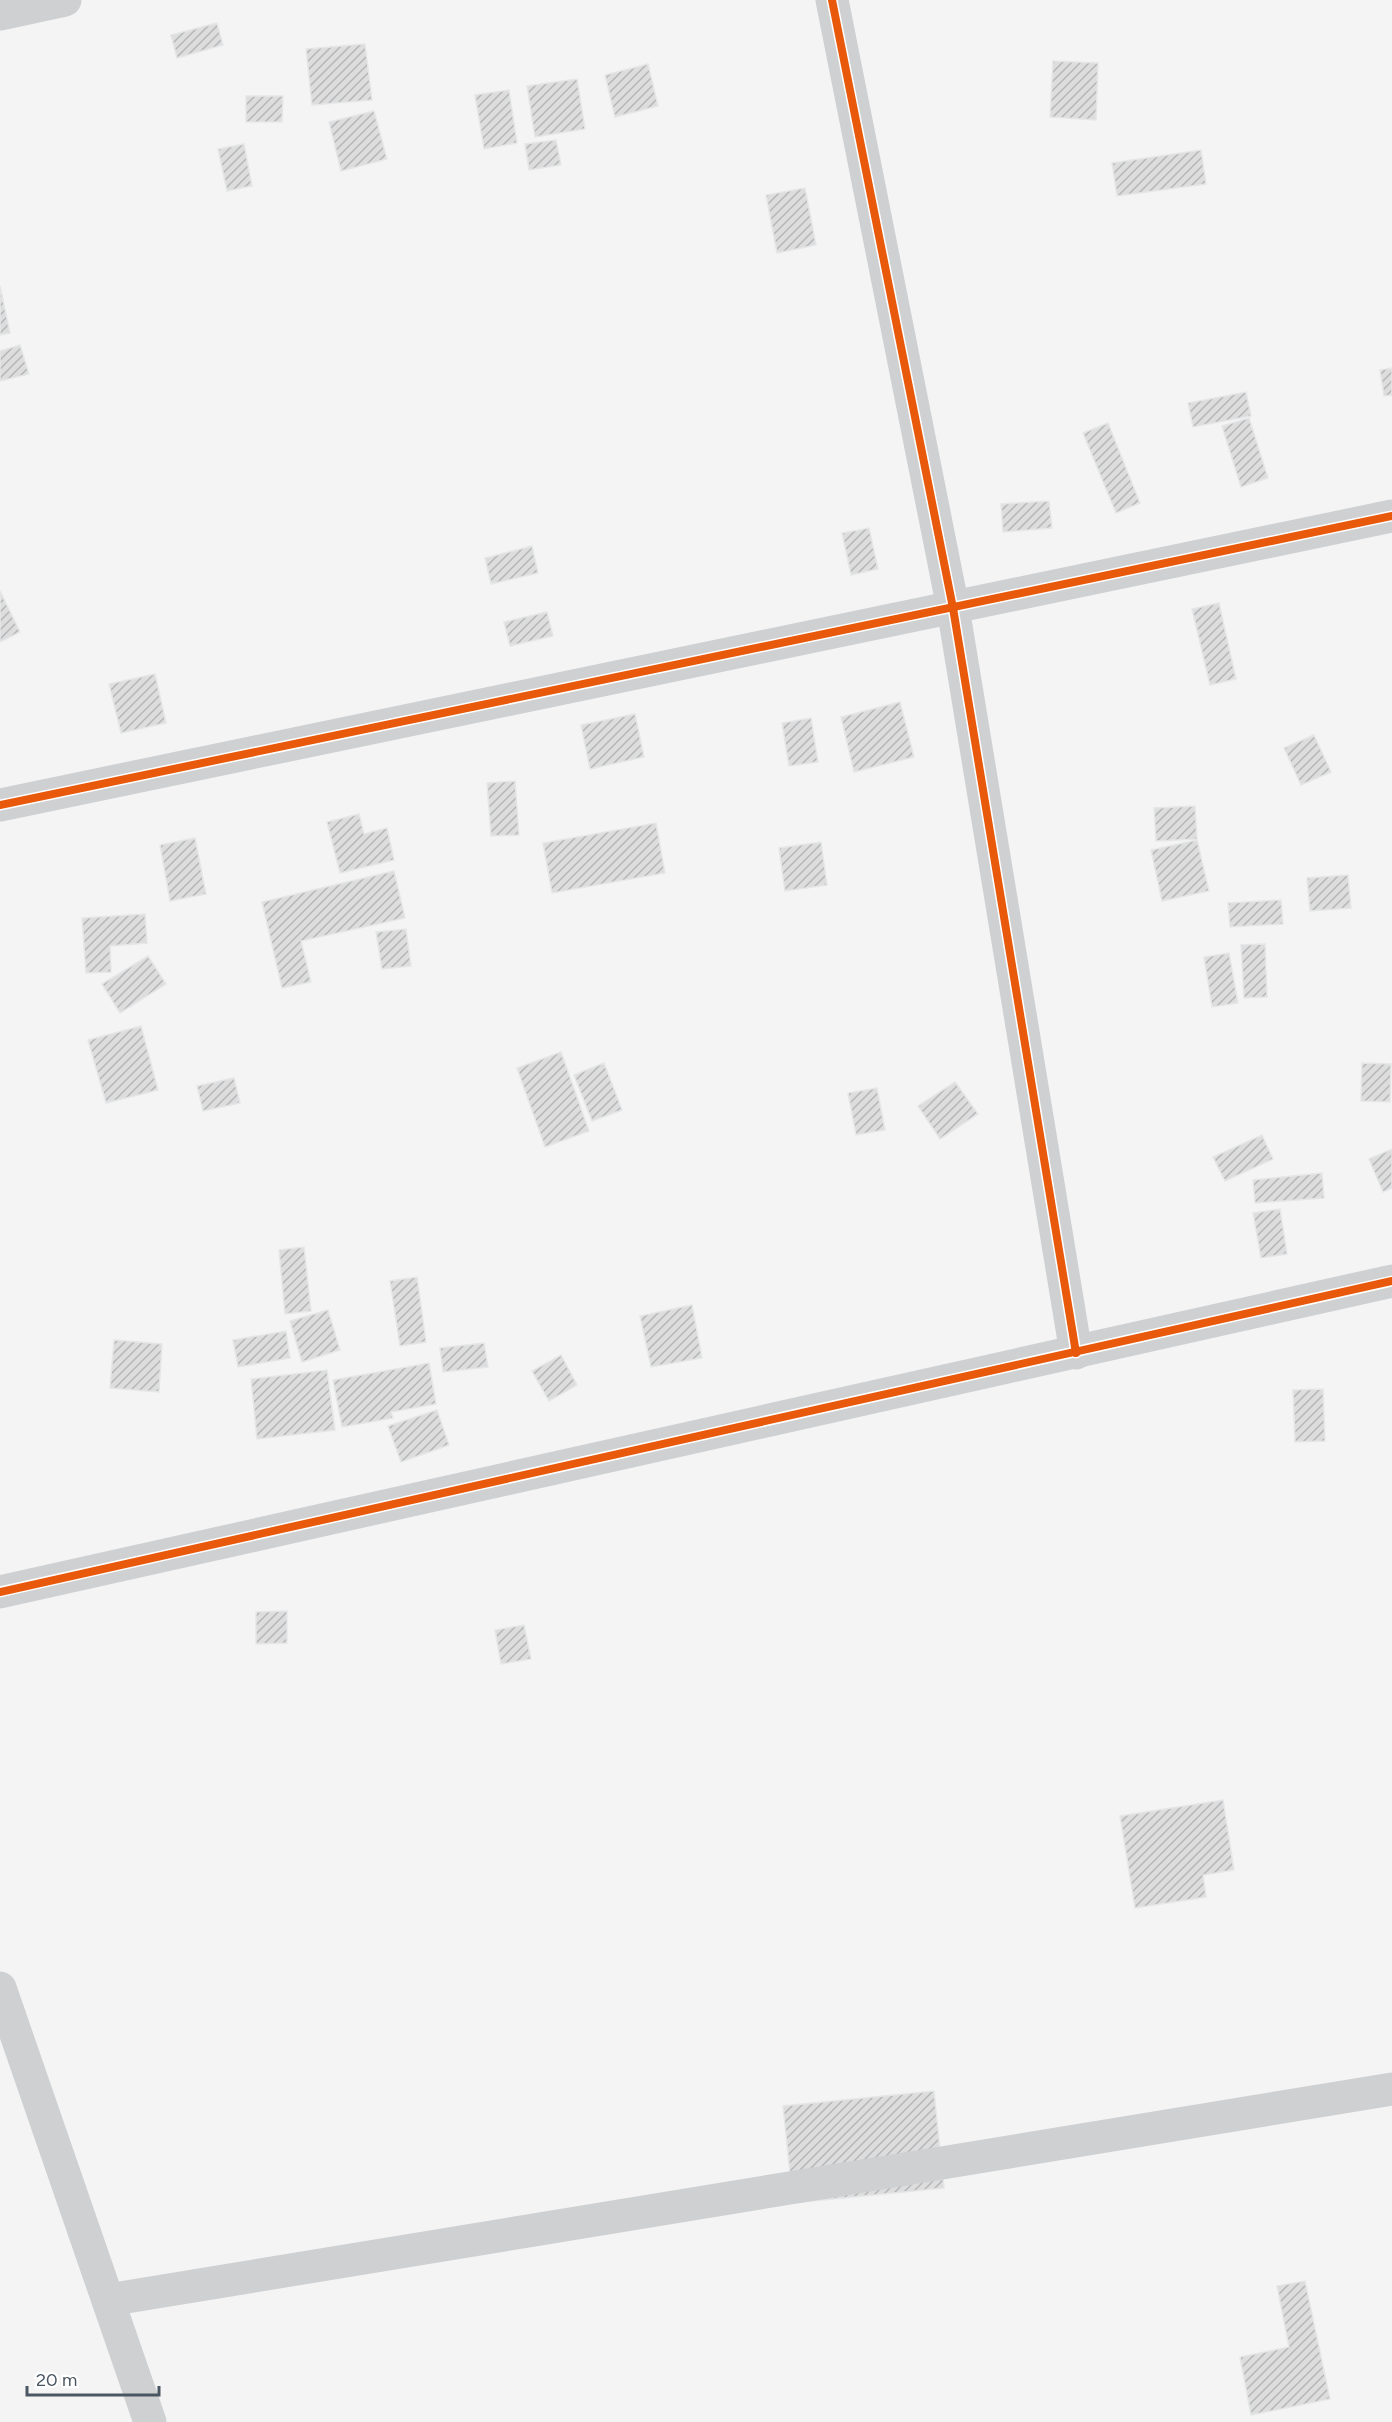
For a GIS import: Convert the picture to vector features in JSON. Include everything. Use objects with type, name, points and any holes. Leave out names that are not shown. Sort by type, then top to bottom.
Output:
[{"type":"street","points":[[0,14],[65,0]]},
{"type":"street","points":[[832,0],[953,608],[1076,1353]]},
{"type":"street","points":[[0,805],[1392,516]]},
{"type":"street","points":[[0,1592],[1392,1281]]},
{"type":"street","points":[[0,1988],[150,2422]]},
{"type":"street","points":[[108,2300],[1392,2089]]},
{"type":"building","points":[[217,23],[223,45],[177,58],[171,35]]},
{"type":"building","points":[[365,44],[372,100],[312,105],[306,49]]},
{"type":"building","points":[[1053,61],[1098,63],[1096,120],[1050,117]]},
{"type":"building","points":[[648,64],[658,106],[615,117],[605,75]]},
{"type":"building","points":[[577,79],[585,129],[535,137],[527,86]]},
{"type":"building","points":[[509,90],[517,143],[484,149],[475,95]]},
{"type":"building","points":[[246,96],[283,96],[282,122],[246,122]]},
{"type":"building","points":[[374,111],[387,159],[341,171],[329,122]]},
{"type":"building","points":[[556,140],[561,165],[529,170],[525,144]]},
{"type":"building","points":[[244,144],[252,186],[227,191],[218,149]]},
{"type":"building","points":[[1201,150],[1206,184],[1117,196],[1112,163]]},
{"type":"building","points":[[805,188],[816,245],[777,253],[766,195]]},
{"type":"building","points":[[0,286],[10,333],[0,335]]},
{"type":"building","points":[[20,345],[29,374],[0,381],[0,351]]},
{"type":"building","points":[[1392,368],[1392,395],[1384,396],[1380,370]]},
{"type":"building","points":[[1246,392],[1251,416],[1193,427],[1188,403]]},
{"type":"building","points":[[1249,418],[1268,478],[1241,487],[1222,426]]},
{"type":"building","points":[[1108,423],[1140,503],[1116,513],[1083,433]]},
{"type":"building","points":[[1049,501],[1052,528],[1003,532],[1001,504]]},
{"type":"building","points":[[869,528],[878,569],[851,575],[842,533]]},
{"type":"building","points":[[532,546],[538,573],[491,584],[485,558]]},
{"type":"building","points":[[0,591],[20,632],[0,642]]},
{"type":"building","points":[[1219,603],[1236,679],[1210,685],[1192,609]]},
{"type":"building","points":[[547,612],[553,636],[510,646],[504,622]]},
{"type":"building","points":[[155,674],[166,723],[121,733],[109,684]]},
{"type":"building","points":[[900,702],[914,757],[854,772],[841,717]]},
{"type":"building","points":[[635,714],[644,757],[590,769],[581,725]]},
{"type":"building","points":[[811,718],[818,762],[789,766],[782,723]]},
{"type":"building","points":[[1314,735],[1331,772],[1301,785],[1284,748]]},
{"type":"building","points":[[515,781],[519,835],[491,836],[487,783]]},
{"type":"building","points":[[1195,806],[1197,839],[1156,841],[1154,808]]},
{"type":"building","points":[[359,814],[364,834],[387,828],[394,860],[340,873],[327,822]]},
{"type":"building","points":[[656,823],[665,873],[552,893],[543,843]]},
{"type":"building","points":[[195,838],[206,894],[170,901],[160,845]]},
{"type":"building","points":[[1197,840],[1209,891],[1162,901],[1151,850]]},
{"type":"building","points":[[821,842],[827,885],[785,891],[779,848]]},
{"type":"building","points":[[394,871],[405,918],[301,941],[311,982],[282,988],[262,902]]},
{"type":"building","points":[[1348,875],[1351,908],[1310,911],[1307,878]]},
{"type":"building","points":[[1281,900],[1283,924],[1230,927],[1228,903]]},
{"type":"building","points":[[145,914],[147,943],[110,946],[111,972],[86,973],[82,918]]},
{"type":"building","points":[[406,929],[411,966],[382,969],[376,932]]},
{"type":"building","points":[[1265,944],[1267,997],[1244,998],[1241,945]]},
{"type":"building","points":[[1229,953],[1238,1003],[1212,1007],[1204,957]]},
{"type":"building","points":[[148,956],[166,984],[120,1013],[102,984]]},
{"type":"building","points":[[141,1026],[158,1090],[106,1103],[88,1040]]},
{"type":"building","points":[[561,1052],[589,1131],[545,1147],[517,1068]]},
{"type":"building","points":[[604,1063],[622,1110],[592,1121],[574,1075]]},
{"type":"building","points":[[1362,1063],[1391,1064],[1390,1102],[1361,1101]]},
{"type":"building","points":[[234,1078],[240,1103],[203,1111],[197,1086]]},
{"type":"building","points":[[955,1082],[978,1114],[940,1139],[918,1106]]},
{"type":"building","points":[[877,1088],[885,1130],[856,1135],[848,1093]]},
{"type":"building","points":[[1262,1135],[1273,1159],[1225,1181],[1213,1157]]},
{"type":"building","points":[[1392,1149],[1392,1188],[1383,1192],[1369,1159]]},
{"type":"building","points":[[1322,1173],[1324,1198],[1255,1203],[1253,1180]]},
{"type":"building","points":[[1280,1209],[1287,1254],[1261,1258],[1253,1213]]},
{"type":"building","points":[[304,1247],[311,1311],[285,1314],[279,1250]]},
{"type":"building","points":[[417,1277],[426,1342],[400,1346],[390,1281]]},
{"type":"building","points":[[692,1305],[702,1358],[651,1367],[640,1316]]},
{"type":"building","points":[[328,1310],[340,1350],[302,1362],[290,1321]]},
{"type":"building","points":[[286,1331],[290,1358],[238,1367],[233,1340]]},
{"type":"building","points":[[114,1340],[162,1344],[159,1392],[110,1388]]},
{"type":"building","points":[[484,1343],[488,1367],[443,1372],[440,1348]]},
{"type":"building","points":[[561,1355],[577,1385],[549,1401],[532,1371]]},
{"type":"building","points":[[429,1363],[436,1404],[391,1412],[393,1418],[342,1427],[333,1380]]},
{"type":"building","points":[[327,1370],[335,1430],[257,1439],[251,1379]]},
{"type":"building","points":[[1323,1389],[1325,1441],[1295,1442],[1293,1390]]},
{"type":"building","points":[[437,1410],[449,1445],[401,1462],[388,1426]]},
{"type":"building","points":[[287,1611],[287,1643],[256,1644],[256,1612]]},
{"type":"building","points":[[524,1625],[531,1659],[501,1664],[495,1630]]},
{"type":"building","points":[[1223,1800],[1234,1870],[1203,1875],[1206,1897],[1135,1908],[1120,1816]]},
{"type":"building","points":[[934,2091],[944,2188],[793,2203],[783,2106]]},
{"type":"building","points":[[1305,2281],[1330,2399],[1251,2415],[1240,2357],[1289,2347],[1277,2286]]},
{"type":"cycle path","points":[[832,0],[953,608],[1076,1353]]},
{"type":"cycle path","points":[[0,805],[1392,516]]},
{"type":"cycle path","points":[[0,1592],[1392,1281]]}]
